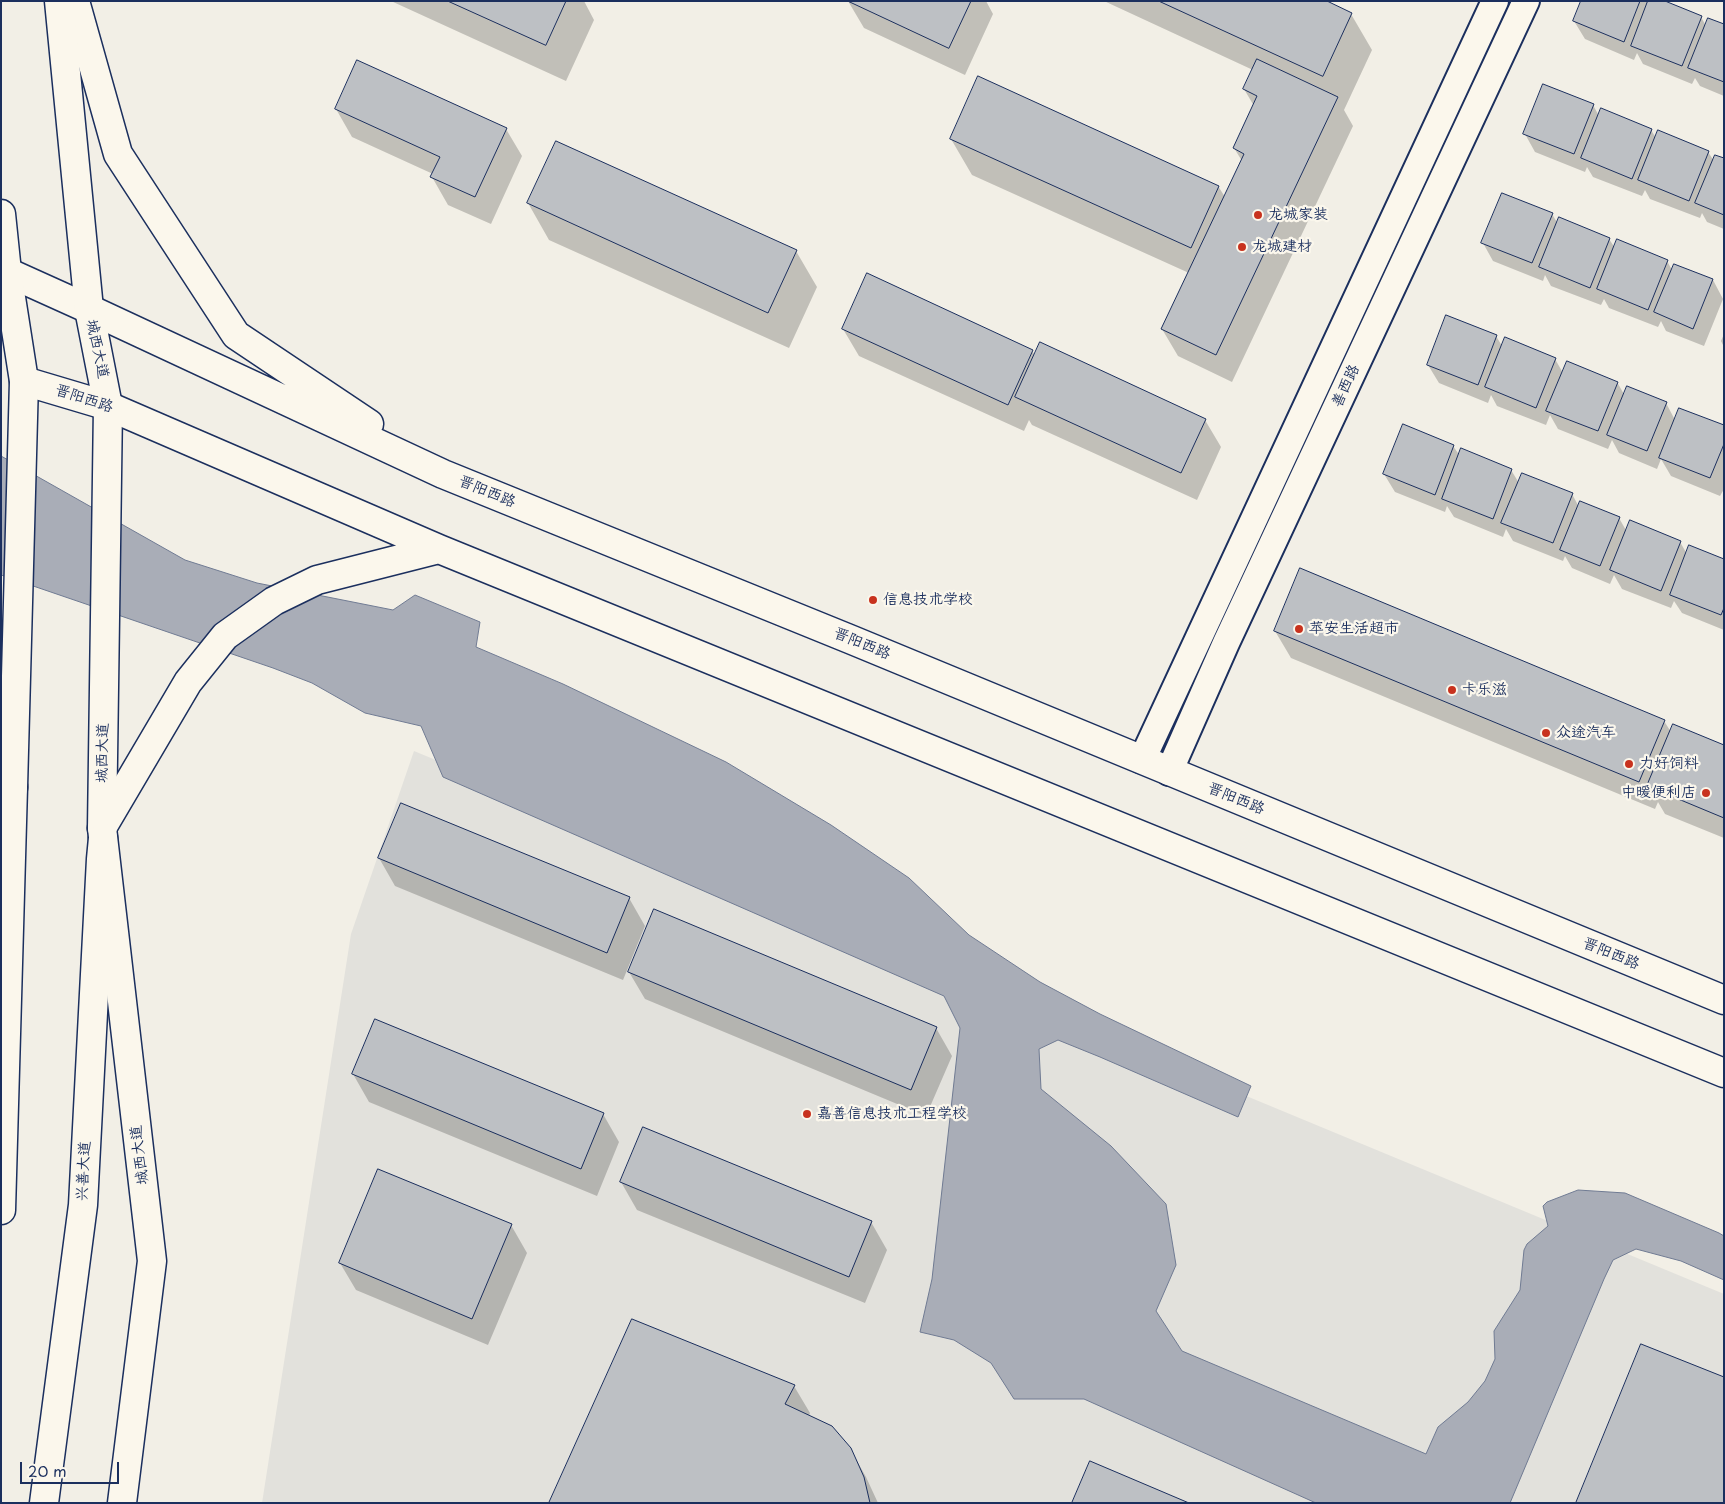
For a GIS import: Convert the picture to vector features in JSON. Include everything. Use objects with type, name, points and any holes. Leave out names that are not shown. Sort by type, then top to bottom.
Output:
[{"type":"main road","name":"城西大道","points":[[59,1],[88,308],[108,406],[103,833],[152,1261],[122,1503]]},
{"type":"main road","points":[[75,1],[118,154],[236,335],[443,474]]},
{"type":"main road","points":[[1,214],[7,272],[24,381],[2,1201]]},
{"type":"main road","name":"晋阳西路","points":[[7,272],[443,474],[843,636],[1724,1000]]},
{"type":"main road","name":"晋阳西路","points":[[24,381],[108,406],[439,549],[1724,1073]]},
{"type":"main road","points":[[103,833],[188,682],[225,636],[274,601],[317,580],[439,549]]},
{"type":"main road","points":[[1,856],[13,787]]},
{"type":"main road","name":"兴善大道","points":[[44,1503],[83,1205],[103,833]]},
{"type":"street","name":"善西路","points":[[1142,760],[1495,1]]},
{"type":"street","name":"善西路","points":[[1169,772],[1226,643],[1526,1]]},
{"type":"shaded area","points":[[1,456],[185,560],[257,583],[393,610],[415,595],[480,622],[476,647],[563,684],[726,762],[831,825],[909,878],[969,935],[1040,982],[1100,1014],[1251,1086],[1238,1117],[1058,1040],[1039,1049],[1041,1089],[1111,1146],[1166,1204],[1176,1265],[1156,1311],[1182,1351],[1426,1454],[1438,1427],[1468,1402],[1485,1381],[1495,1359],[1494,1331],[1520,1290],[1524,1250],[1527,1244],[1548,1226],[1543,1206],[1547,1202],[1578,1190],[1625,1193],[1719,1233],[1724,1236],[1724,1280],[1681,1261],[1636,1249],[1613,1260],[1510,1503],[1316,1503],[1084,1399],[1014,1399],[991,1363],[954,1340],[920,1332],[932,1279],[960,1028],[944,996],[443,777],[421,726],[365,713],[312,683],[273,668],[1,575]]},
{"type":"shaded area","name":"嘉善信息技术工程学校","points":[[414,751],[1724,1294],[1724,1503],[262,1503],[351,934]]},
{"type":"building","points":[[448,1],[566,1],[546,45]]},
{"type":"building","points":[[848,1],[971,1],[949,48]]},
{"type":"building","points":[[1159,1],[1327,1],[1352,13],[1323,76]]},
{"type":"building","points":[[1581,1],[1640,1],[1624,42],[1573,21]]},
{"type":"building","points":[[1648,1],[1665,1],[1702,16],[1682,66],[1631,46]]},
{"type":"building","points":[[1708,18],[1724,24],[1724,82],[1688,68]]},
{"type":"building","points":[[1257,59],[1338,97],[1216,355],[1161,329],[1244,154],[1233,148],[1257,96],[1243,89]]},
{"type":"building","points":[[357,60],[507,128],[475,197],[430,177],[440,157],[335,109]]},
{"type":"building","points":[[978,76],[1219,186],[1191,248],[950,139]]},
{"type":"building","points":[[1543,84],[1594,104],[1574,154],[1523,134]]},
{"type":"building","points":[[1601,108],[1652,129],[1632,179],[1581,158]]},
{"type":"building","points":[[1658,130],[1709,151],[1689,201],[1638,180]]},
{"type":"building","points":[[556,141],[797,250],[768,313],[527,203]]},
{"type":"building","points":[[1715,155],[1724,158],[1724,215],[1695,203]]},
{"type":"building","points":[[1502,193],[1553,213],[1532,263],[1481,243]]},
{"type":"building","points":[[1559,217],[1610,238],[1590,288],[1539,267]]},
{"type":"building","points":[[1617,239],[1668,260],[1648,310],[1597,289]]},
{"type":"building","points":[[1674,264],[1713,279],[1693,329],[1654,312]]},
{"type":"building","points":[[867,273],[1033,350],[1008,405],[842,329]]},
{"type":"building","points":[[1446,315],[1497,335],[1478,385],[1427,365]]},
{"type":"building","points":[[1505,337],[1556,358],[1536,408],[1485,387]]},
{"type":"building","points":[[1040,342],[1206,419],[1181,473],[1015,397]]},
{"type":"building","points":[[1567,361],[1618,382],[1598,431],[1546,411]]},
{"type":"building","points":[[1627,386],[1667,402],[1647,451],[1607,435]]},
{"type":"building","points":[[1679,408],[1724,425],[1724,444],[1710,478],[1659,458]]},
{"type":"building","points":[[1403,424],[1454,445],[1435,495],[1383,474]]},
{"type":"building","points":[[1461,448],[1512,469],[1493,519],[1442,499]]},
{"type":"building","points":[[1522,473],[1573,493],[1553,543],[1501,523]]},
{"type":"building","points":[[1580,501],[1620,517],[1600,566],[1560,550]]},
{"type":"building","points":[[1630,520],[1681,541],[1661,591],[1610,570]]},
{"type":"building","points":[[1689,545],[1724,559],[1724,608],[1721,615],[1670,595]]},
{"type":"building","points":[[1300,568],[1665,720],[1639,782],[1274,631]]},
{"type":"building","points":[[1673,724],[1724,745],[1724,818],[1647,786]]},
{"type":"building","points":[[401,803],[630,897],[607,953],[378,858]]},
{"type":"building","points":[[654,909],[937,1027],[911,1090],[628,972]]},
{"type":"building","points":[[375,1019],[604,1113],[581,1169],[352,1074]]},
{"type":"building","points":[[643,1127],[872,1221],[849,1277],[620,1182]]},
{"type":"building","points":[[378,1169],[512,1224],[472,1319],[339,1263]]},
{"type":"building","points":[[632,1319],[795,1385],[785,1404],[832,1426],[851,1448],[864,1477],[870,1503],[549,1503]]},
{"type":"building","points":[[1641,1344],[1724,1377],[1724,1503],[1576,1503]]},
{"type":"building","points":[[1090,1461],[1189,1503],[1072,1503]]},
{"type":"place","name":"龙城家装","points":[[1258,215]]},
{"type":"place","name":"龙城建材","points":[[1242,247]]},
{"type":"place","name":"信息技术学校","points":[[873,600]]},
{"type":"place","name":"苹安生活超市","points":[[1299,629]]},
{"type":"place","name":"卡乐滋","points":[[1452,690]]},
{"type":"place","name":"众途汽车","points":[[1546,733]]},
{"type":"place","name":"力好饲料","points":[[1629,764]]},
{"type":"place","name":"中暖便利店","points":[[1706,793]]},
{"type":"place","name":"嘉善信息技术工程学校","points":[[807,1114]]}]
